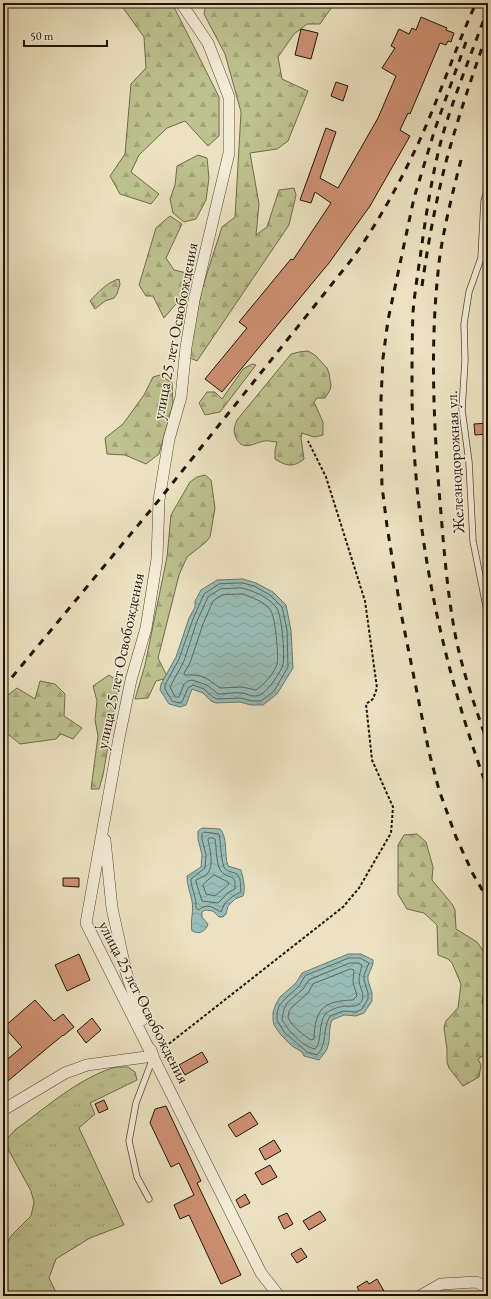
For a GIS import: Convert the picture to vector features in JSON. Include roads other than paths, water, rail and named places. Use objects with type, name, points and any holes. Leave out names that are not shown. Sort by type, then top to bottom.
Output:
[{"type":"street","name":"улица 25 лет Освобождения","points":[[181,3],[208,43],[229,97],[229,153],[194,300],[186,347],[181,398],[169,439],[159,500],[157,559],[146,628],[132,680],[119,738],[86,923],[261,1273],[279,1296]]},
{"type":"street","points":[[3,1110],[65,1072],[87,1065],[153,1056],[126,972],[116,929],[112,908],[103,826]]},
{"type":"street","points":[[420,1296],[441,1284],[476,1282],[488,1288]]},
{"type":"lane","name":"Железнодорожная ул.","points":[[488,188],[484,202],[481,258],[469,292],[464,324],[465,360],[462,410],[469,462],[473,541],[488,616]]},
{"type":"lane","points":[[148,1199],[137,1177],[129,1141],[136,1103],[153,1056]]},
{"type":"water","points":[[243,579],[256,583],[273,592],[286,605],[291,630],[293,668],[277,694],[263,705],[251,705],[240,702],[216,703],[211,701],[203,693],[192,689],[186,705],[180,707],[169,704],[160,690],[161,684],[176,657],[189,618],[195,607],[195,601],[201,590],[217,580]]},
{"type":"water","points":[[202,828],[220,829],[225,841],[228,866],[241,870],[244,890],[243,896],[235,899],[228,906],[226,914],[223,917],[219,917],[213,911],[205,910],[202,912],[202,917],[208,924],[206,929],[198,933],[192,931],[192,901],[187,876],[201,867],[202,855],[198,839],[198,831]]},
{"type":"water","points":[[348,954],[361,954],[373,960],[368,976],[372,993],[372,1001],[364,1013],[356,1016],[344,1015],[332,1020],[327,1049],[319,1060],[304,1056],[302,1052],[292,1046],[281,1035],[274,1025],[273,1012],[276,1004],[280,997],[296,983],[302,973]]},
{"type":"railway","points":[[3,688],[159,500],[362,245],[388,203],[418,144],[476,3]]},
{"type":"railway","points":[[488,8],[458,88],[442,137],[426,217],[417,278],[412,332],[414,443],[424,544],[433,594],[456,693],[488,790]]},
{"type":"railway","points":[[422,286],[439,190],[447,158],[466,94],[488,31]]},
{"type":"railway","points":[[466,42],[435,129],[414,198],[388,320],[383,358],[381,399],[382,486],[401,613],[429,752],[439,790],[456,837],[473,874],[488,900]]},
{"type":"railway","points":[[461,160],[444,231],[437,284],[434,343],[435,431],[445,559],[454,628],[464,672],[488,744]]}]
